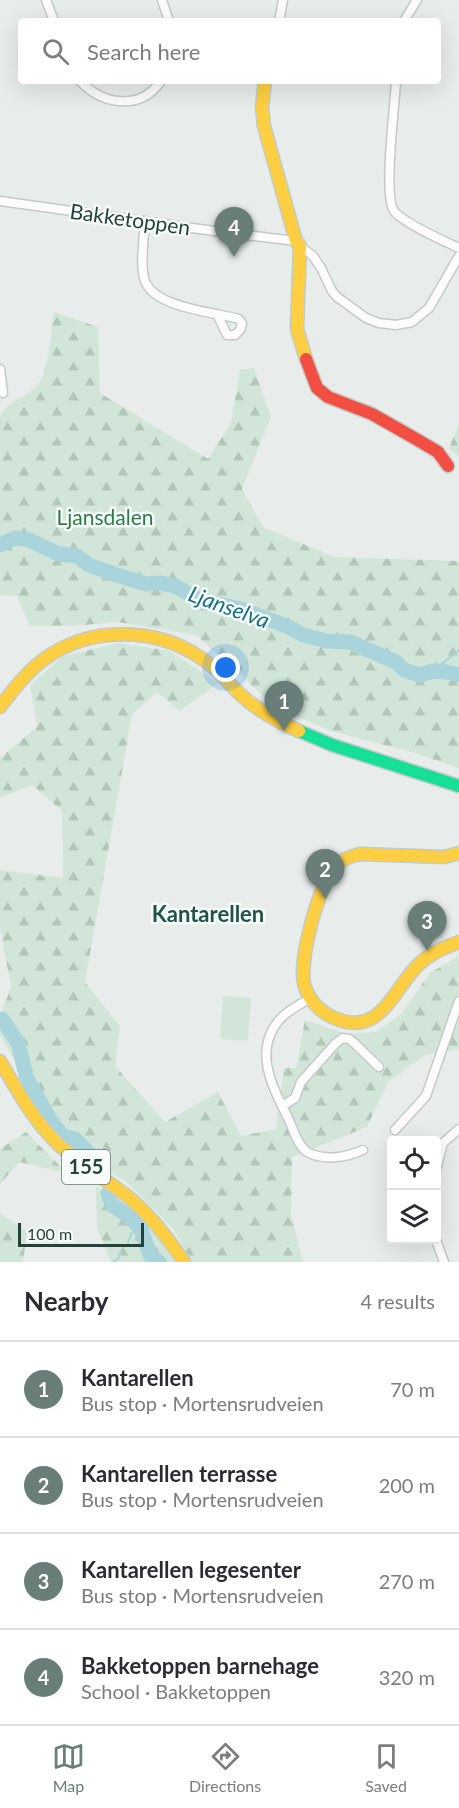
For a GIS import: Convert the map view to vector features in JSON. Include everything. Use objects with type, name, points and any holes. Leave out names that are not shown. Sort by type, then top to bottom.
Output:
[{"type":"street","points":[[46,0],[53,18]]},
{"type":"street","points":[[162,0],[168,18]]},
{"type":"street","points":[[280,18],[283,0]]},
{"type":"street","points":[[407,18],[417,0]]},
{"type":"street","points":[[83,84],[101,98],[133,101],[148,94],[159,84]]},
{"type":"street","points":[[265,84],[262,107],[264,126],[298,243],[297,329],[317,388],[328,397],[372,414],[438,452],[448,466]]},
{"type":"street","points":[[396,84],[390,174],[390,198],[393,209],[404,220],[459,248]]},
{"type":"street","name":"Bakketoppen","points":[[0,201],[298,243]]},
{"type":"street","points":[[145,221],[143,267],[149,288],[153,293],[175,303],[217,315]]},
{"type":"street","points":[[298,243],[313,256],[337,297],[366,318],[396,325],[412,322],[429,308],[459,256]]},
{"type":"street","points":[[0,369],[3,393]]},
{"type":"street","points":[[0,707],[24,677],[42,661],[63,648],[86,639],[111,634],[148,636],[194,653],[212,666],[251,704],[269,717],[293,729],[332,745],[459,786]]},
{"type":"street","points":[[459,853],[436,857],[360,854],[345,858],[336,865],[323,889],[304,959],[303,978],[310,998],[324,1012],[336,1019],[351,1022],[370,1019],[386,1009],[420,963],[459,942]]},
{"type":"street","points":[[310,998],[281,1018],[267,1049],[267,1074],[302,1147],[310,1154],[343,1157],[363,1150]]},
{"type":"street","points":[[395,1130],[426,1096],[459,1001]]},
{"type":"street","points":[[282,1106],[295,1098],[301,1082],[339,1040],[349,1039],[380,1067]]},
{"type":"street","name":"155","points":[[0,1061],[26,1104],[52,1138],[79,1162],[128,1196],[142,1209],[163,1232],[184,1262]]},
{"type":"street","points":[[441,1151],[443,1143],[459,1129]]},
{"type":"street","points":[[438,1244],[444,1262]]},
{"type":"green space","name":"Ljansdalen","points":[[54,312],[98,327],[100,393],[208,459],[231,423],[240,370],[254,368],[271,417],[242,489],[263,527],[334,557],[459,561],[459,768],[415,753],[331,731],[277,708],[196,635],[117,622],[73,626],[30,626],[17,596],[0,595],[0,418],[6,407],[29,393],[39,383],[46,364]]},
{"type":"green space","points":[[459,422],[459,456],[449,449]]},
{"type":"green space","points":[[119,643],[170,651],[218,683],[180,711],[156,692],[132,715],[85,982],[120,1026],[115,1066],[165,1122],[218,1092],[241,1136],[276,1129],[284,1068],[296,1068],[305,1020],[346,1034],[376,1032],[401,1014],[430,973],[459,956],[459,1049],[425,1055],[388,1082],[367,1127],[292,1157],[291,1214],[303,1262],[192,1262],[174,1230],[129,1184],[82,1154],[41,1107],[0,1035],[0,1017],[11,987],[0,927],[0,870],[63,878],[62,811],[32,785],[0,798],[0,758],[37,727],[30,685],[63,656]]},
{"type":"green space","points":[[223,996],[251,998],[248,1041],[220,1039]]},
{"type":"green space","points":[[26,1132],[67,1173],[19,1162],[0,1184],[0,1149]]},
{"type":"green space","points":[[96,1186],[156,1235],[174,1262],[111,1262],[97,1228]]},
{"type":"green space","points":[[0,1213],[27,1232],[23,1262],[0,1262]]},
{"type":"waterway","name":"Ljanselva","points":[[0,545],[15,538],[27,539],[59,554],[77,556],[89,565],[117,575],[146,584],[161,583],[175,586],[200,600],[241,609],[289,627],[303,635],[326,641],[350,642],[396,662],[404,670],[420,675],[433,671],[459,675]]},
{"type":"waterway","points":[[433,671],[459,650]]},
{"type":"waterway","points":[[2,1019],[18,1043],[27,1079],[51,1121],[63,1136],[75,1139],[81,1145],[95,1160],[99,1170]]},
{"type":"waterway","points":[[108,1193],[112,1205],[127,1215],[141,1229],[150,1255],[159,1262]]},
{"type":"waterway","points":[[128,1243],[131,1234],[138,1226]]},
{"type":"waterway","points":[[113,1262],[119,1258],[121,1252]]},
{"type":"traffic: fast","points":[[299,731],[332,745],[459,786]]},
{"type":"traffic: slow","points":[[265,84],[262,107],[264,126],[296,241],[300,246],[297,329],[306,359]]},
{"type":"traffic: slow","points":[[0,707],[31,670],[61,649],[80,641],[122,634],[163,640],[183,648],[212,666],[254,706],[299,731]]},
{"type":"traffic: slow","points":[[459,853],[444,857],[360,854],[338,864],[323,888],[317,904],[304,957],[304,983],[308,994],[318,1008],[332,1017],[348,1022],[362,1022],[374,1017],[384,1008],[423,960],[459,942]]},
{"type":"traffic: slow","points":[[0,1061],[26,1104],[49,1135],[74,1158],[135,1203],[158,1227],[184,1262]]},
{"type":"traffic: jam","points":[[306,359],[317,388],[328,397],[372,414],[416,439],[438,452],[448,466]]},
{"type":"place","name":"Bakketoppen barnehage","points":[[234,257]]},
{"type":"place","name":"Kantarellen","points":[[284,731]]},
{"type":"place","name":"Kantarellen terrasse","points":[[325,899]]},
{"type":"place","name":"Kantarellen legesenter","points":[[427,951]]},
{"type":"district","name":"Kantarellen","points":[[208,914]]}]
